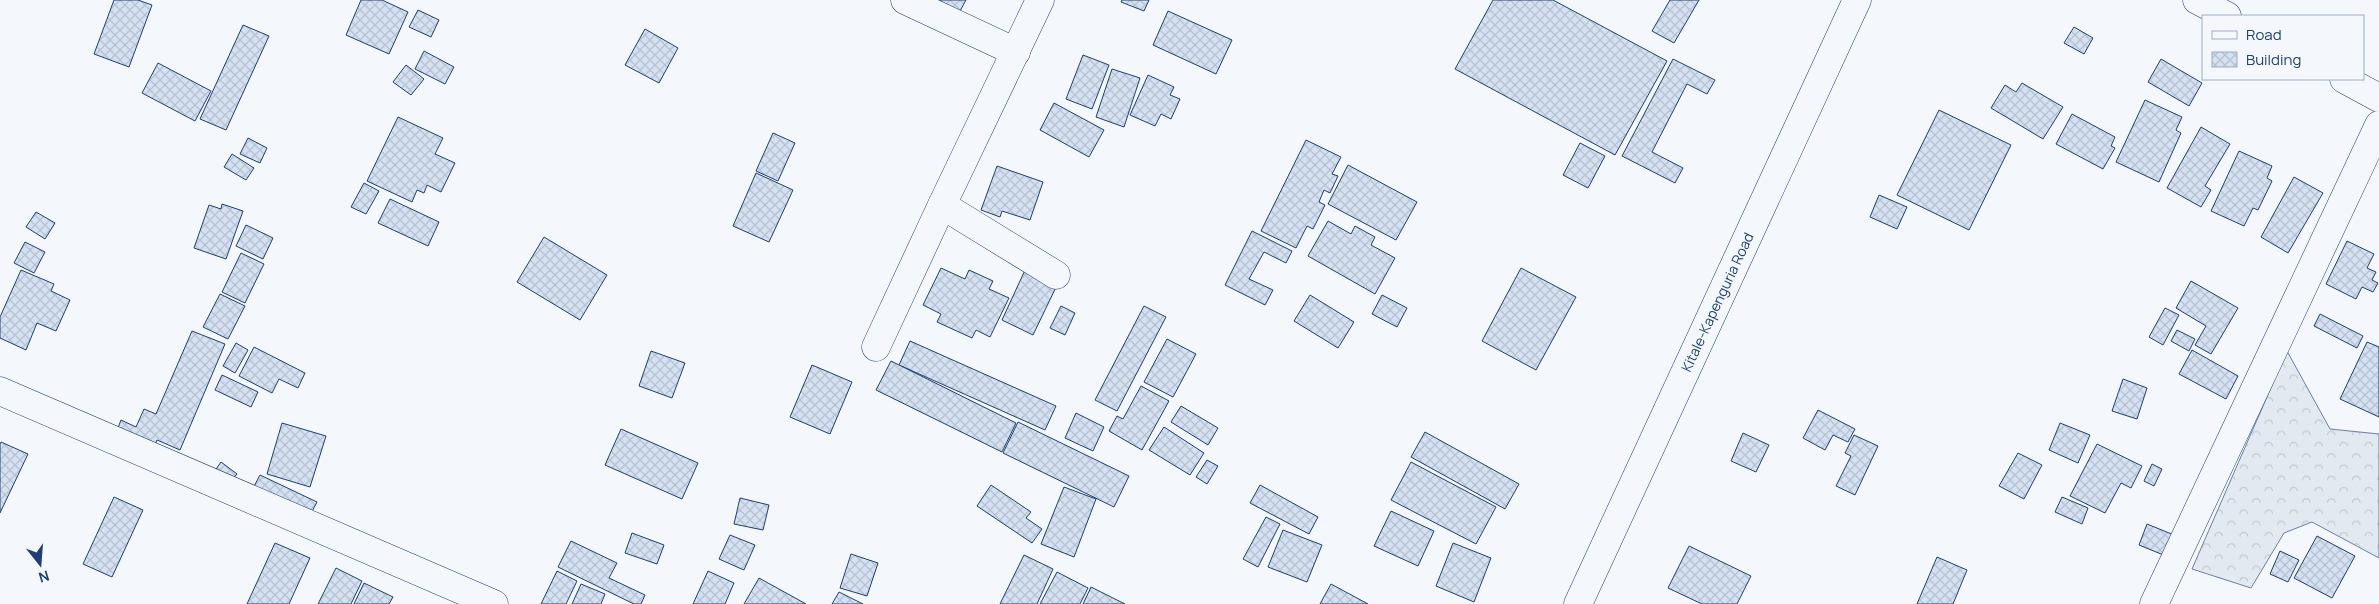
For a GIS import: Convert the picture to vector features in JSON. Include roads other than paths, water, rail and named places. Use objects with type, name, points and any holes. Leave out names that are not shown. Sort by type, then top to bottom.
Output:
[{"type":"main road","points":[[905,0],[1016,52]]},
{"type":"main road","points":[[876,347],[1040,0]]},
{"type":"main road","name":"Kitale-Kapenguria Road","points":[[1578,604],[1857,0]]},
{"type":"main road","points":[[2197,0],[2226,15]]},
{"type":"main road","points":[[2346,80],[2379,98]]},
{"type":"main road","points":[[2154,604],[2379,125]]},
{"type":"main road","points":[[942,205],[1056,275]]},
{"type":"main road","points":[[0,391],[494,604]]}]
